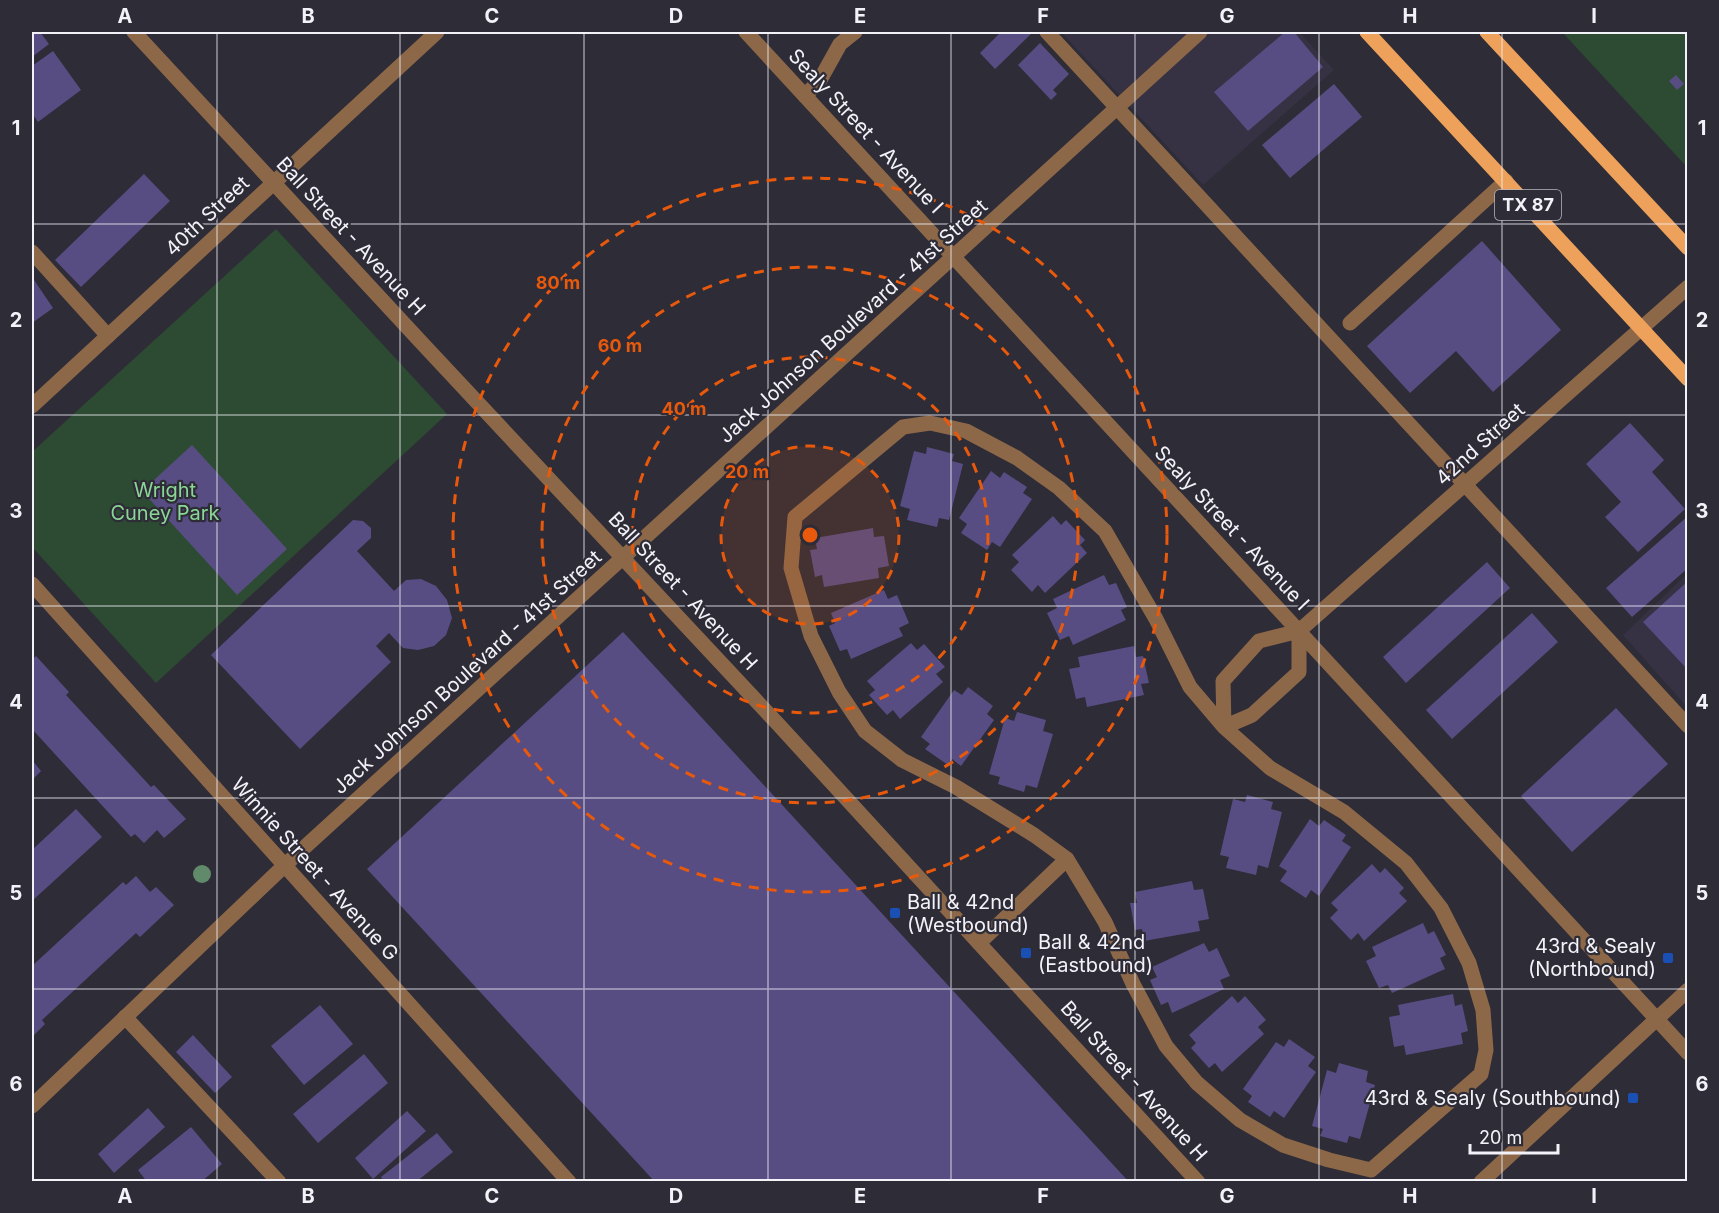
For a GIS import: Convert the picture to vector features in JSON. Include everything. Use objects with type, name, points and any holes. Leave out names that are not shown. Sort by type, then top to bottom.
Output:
[{"type":"main road","name":"TX 87","points":[[1367,32],[1688,379]]},
{"type":"main road","points":[[1487,32],[1688,248]]},
{"type":"street","name":"Ball Street - Avenue H","points":[[134,32],[1198,1182]]},
{"type":"street","name":"40th Street","points":[[32,406],[437,32]]},
{"type":"street","name":"Sealy Street - Avenue I","points":[[746,32],[1688,1053]]},
{"type":"street","points":[[805,96],[820,80],[840,44],[855,32]]},
{"type":"street","points":[[1047,32],[1688,726]]},
{"type":"street","name":"Jack Johnson Boulevard - 41st Street","points":[[32,1106],[284,866],[1200,32]]},
{"type":"street","points":[[1350,323],[1506,181]]},
{"type":"street","points":[[32,252],[108,336]]},
{"type":"street","name":"42nd Street","points":[[1224,727],[1224,681],[1259,641],[1299,632],[1688,287]]},
{"type":"street","points":[[930,423],[966,431],[1017,458],[1059,488],[1105,531],[1156,619],[1190,687],[1224,727],[1270,768],[1344,812],[1406,863],[1441,908],[1469,963],[1483,1010],[1486,1050],[1481,1074],[1371,1170],[1329,1160],[1284,1145],[1240,1120],[1197,1083],[1166,1046],[1133,984],[1106,922],[1067,859],[1034,835],[956,787],[902,760],[866,731],[839,692],[811,636],[791,568],[795,517],[903,427],[930,423]]},
{"type":"street","name":"Winnie Street - Avenue G","points":[[32,584],[569,1182]]},
{"type":"street","points":[[1224,727],[1252,715],[1299,672],[1299,632]]},
{"type":"street","points":[[979,943],[1067,859]]},
{"type":"street","points":[[1481,1182],[1688,990]]},
{"type":"street","points":[[125,1017],[279,1182]]},
{"type":"shaded area","points":[[1061,32],[1299,32],[1334,70],[1203,185]]},
{"type":"shaded area","points":[[1687,574],[1687,707],[1623,635]]},
{"type":"green space","points":[[1562,32],[1687,32],[1687,167]]},
{"type":"green space","name":"Wright Cuney Park","points":[[276,229],[447,414],[156,683],[32,547],[32,452]]},
{"type":"building","points":[[32,32],[40,32],[49,44],[32,57]]},
{"type":"building","points":[[1001,32],[1029,32],[1031,34],[995,69],[980,53]]},
{"type":"building","points":[[1285,32],[1294,32],[1323,67],[1248,131],[1214,92]]},
{"type":"building","points":[[1040,43],[1069,74],[1053,90],[1057,94],[1051,100],[1018,65]]},
{"type":"building","points":[[53,51],[81,90],[38,122],[32,113],[32,66]]},
{"type":"building","points":[[1676,75],[1684,84],[1677,90],[1669,81]]},
{"type":"building","points":[[1334,84],[1362,117],[1290,178],[1262,145]]},
{"type":"building","points":[[144,174],[170,201],[81,287],[55,260]]},
{"type":"building","points":[[1482,241],[1561,330],[1493,392],[1456,351],[1410,393],[1367,346]]},
{"type":"building","points":[[32,277],[53,308],[32,323]]},
{"type":"building","points":[[1630,423],[1664,460],[1652,472],[1685,509],[1638,552],[1605,517],[1621,502],[1586,464]]},
{"type":"building","points":[[192,445],[287,549],[237,595],[142,491]]},
{"type":"building","points":[[927,447],[954,454],[952,461],[963,464],[949,520],[939,518],[937,527],[907,520],[910,509],[900,506],[914,451],[926,454]]},
{"type":"building","points":[[991,471],[1000,478],[1004,472],[1027,487],[1023,493],[1032,499],[1000,547],[992,542],[987,550],[961,533],[967,524],[959,518]]},
{"type":"building","points":[[1053,516],[1061,525],[1066,520],[1085,540],[1080,545],[1087,553],[1045,593],[1038,585],[1032,592],[1011,570],[1019,562],[1012,555]]},
{"type":"building","points":[[1688,516],[1688,568],[1632,617],[1606,588]]},
{"type":"building","points":[[353,520],[363,521],[371,528],[371,538],[357,551],[394,591],[406,580],[421,579],[436,586],[447,600],[452,618],[446,635],[434,646],[418,650],[403,648],[389,633],[376,646],[391,662],[300,749],[211,655]]},
{"type":"building","points":[[873,528],[874,537],[884,536],[889,566],[878,568],[879,578],[824,587],[822,575],[815,577],[810,550],[817,549],[815,538]]},
{"type":"building","points":[[1487,562],[1510,588],[1406,683],[1383,657]]},
{"type":"building","points":[[1104,575],[1109,585],[1116,583],[1127,607],[1121,610],[1126,620],[1073,645],[1069,636],[1060,640],[1047,613],[1057,608],[1053,599]]},
{"type":"building","points":[[1688,581],[1688,670],[1643,622]]},
{"type":"building","points":[[884,590],[888,599],[897,595],[909,623],[899,628],[903,636],[851,659],[847,649],[840,651],[829,626],[835,623],[831,613]]},
{"type":"building","points":[[1532,613],[1558,642],[1452,739],[1426,710]]},
{"type":"building","points":[[623,632],[1129,1182],[655,1182],[367,869]]},
{"type":"building","points":[[911,643],[917,650],[924,644],[945,667],[936,674],[943,682],[900,719],[893,710],[887,715],[869,695],[875,690],[867,681]]},
{"type":"building","points":[[1134,646],[1136,657],[1143,656],[1149,683],[1141,684],[1144,695],[1087,707],[1085,697],[1076,699],[1069,669],[1080,667],[1078,657]]},
{"type":"building","points":[[36,656],[69,692],[66,695],[151,787],[154,785],[186,819],[164,838],[157,830],[144,843],[135,834],[131,837],[32,729],[32,660]]},
{"type":"building","points":[[968,687],[993,706],[987,714],[994,720],[961,766],[952,759],[948,765],[925,749],[930,744],[921,737],[954,690],[962,695]]},
{"type":"building","points":[[1616,708],[1668,764],[1572,852],[1521,796]]},
{"type":"building","points":[[1017,712],[1046,720],[1043,731],[1053,734],[1037,788],[1026,785],[1024,792],[998,784],[1000,777],[989,774],[1005,718],[1014,721]]},
{"type":"building","points":[[32,760],[41,771],[32,780]]},
{"type":"building","points":[[1247,795],[1273,802],[1271,809],[1282,812],[1268,868],[1258,865],[1256,875],[1226,868],[1229,857],[1220,855],[1233,799],[1245,802]]},
{"type":"building","points":[[76,809],[102,837],[32,901],[32,850]]},
{"type":"building","points":[[1310,819],[1319,826],[1324,820],[1346,835],[1342,841],[1351,847],[1319,896],[1311,890],[1306,898],[1280,881],[1287,871],[1279,866]]},
{"type":"building","points":[[1372,864],[1380,873],[1385,868],[1404,888],[1399,893],[1407,901],[1364,941],[1358,933],[1351,940],[1330,918],[1338,910],[1331,903]]},
{"type":"building","points":[[136,876],[150,892],[156,887],[174,905],[140,937],[136,933],[42,1020],[45,1024],[32,1037],[32,966],[123,882],[126,885]]},
{"type":"building","points":[[1192,881],[1194,890],[1203,889],[1209,919],[1198,921],[1200,931],[1144,941],[1142,929],[1135,930],[1130,903],[1137,903],[1135,892]]},
{"type":"building","points":[[1423,923],[1428,934],[1434,931],[1446,955],[1440,958],[1445,969],[1392,993],[1388,985],[1379,988],[1366,961],[1376,956],[1372,947]]},
{"type":"building","points":[[1204,943],[1209,952],[1217,948],[1230,976],[1220,980],[1224,989],[1172,1013],[1168,1002],[1161,1005],[1150,980],[1157,977],[1152,967]]},
{"type":"building","points":[[1453,994],[1455,1006],[1462,1004],[1468,1031],[1461,1033],[1463,1044],[1406,1055],[1404,1045],[1394,1047],[1389,1017],[1400,1015],[1398,1005]]},
{"type":"building","points":[[1232,996],[1238,1003],[1245,996],[1266,1020],[1258,1027],[1264,1034],[1222,1072],[1215,1063],[1209,1068],[1191,1048],[1196,1043],[1189,1035]]},
{"type":"building","points":[[320,1005],[353,1044],[304,1085],[271,1046]]},
{"type":"building","points":[[193,1035],[232,1077],[215,1093],[176,1052]]},
{"type":"building","points":[[1289,1039],[1315,1057],[1308,1066],[1316,1072],[1284,1118],[1274,1111],[1270,1117],[1248,1102],[1252,1096],[1243,1089],[1276,1042],[1284,1047]]},
{"type":"building","points":[[364,1054],[388,1083],[318,1143],[293,1114]]},
{"type":"building","points":[[1339,1063],[1368,1071],[1366,1082],[1375,1085],[1360,1139],[1349,1136],[1347,1143],[1320,1136],[1323,1129],[1312,1126],[1327,1070],[1336,1073]]},
{"type":"building","points":[[148,1108],[165,1127],[114,1173],[98,1154]]},
{"type":"building","points":[[407,1111],[426,1131],[373,1179],[355,1158]]},
{"type":"building","points":[[191,1127],[222,1164],[201,1182],[147,1182],[138,1170]]},
{"type":"building","points":[[437,1133],[453,1152],[416,1182],[384,1182],[381,1177]]},
{"type":"place","name":"Ball & 42nd (Westbound)","points":[[895,913]]},
{"type":"place","name":"Ball & 42nd (Eastbound)","points":[[1026,953]]},
{"type":"place","name":"43rd & Sealy (Northbound)","points":[[1668,958]]},
{"type":"place","name":"43rd & Sealy (Southbound)","points":[[1633,1098]]}]
